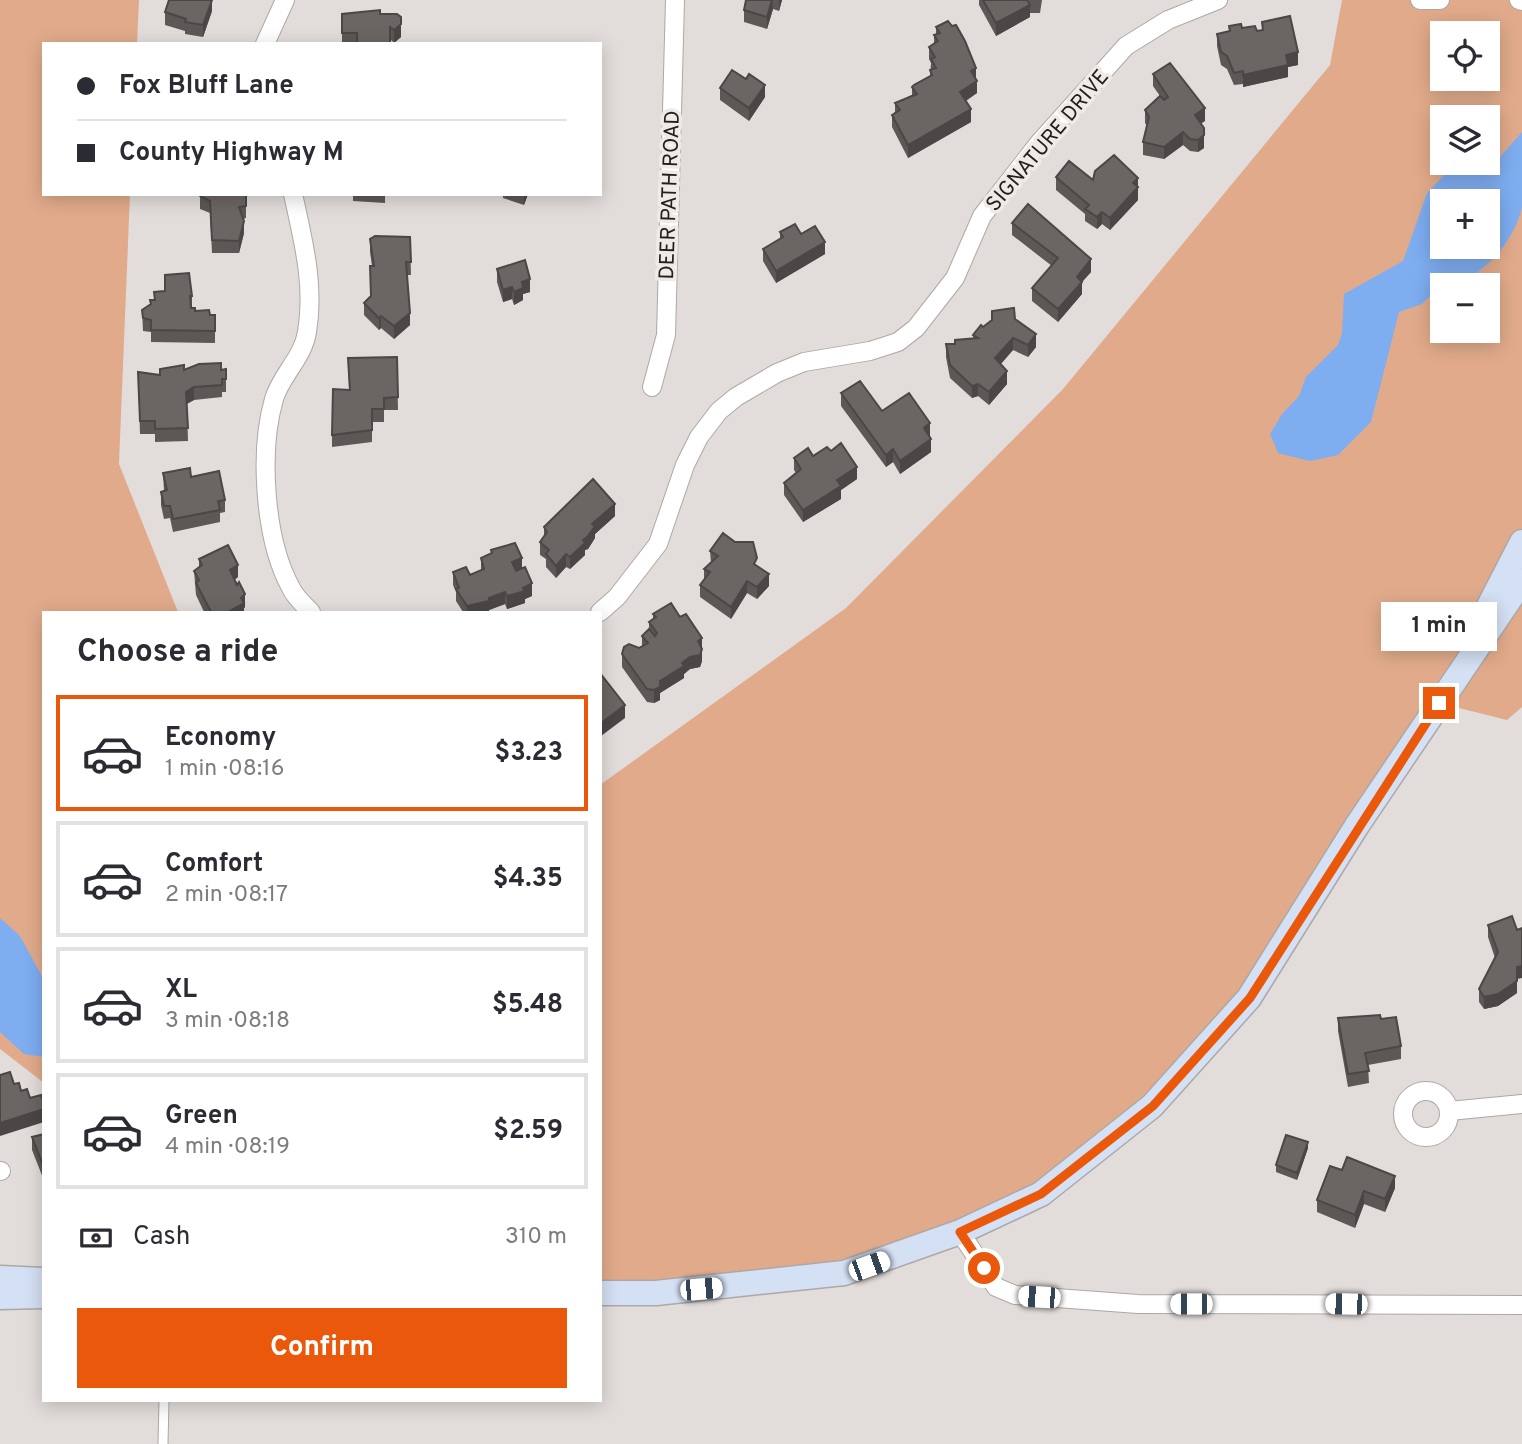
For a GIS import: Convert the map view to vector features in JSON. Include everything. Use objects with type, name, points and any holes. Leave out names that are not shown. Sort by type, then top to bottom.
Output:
[{"type":"main road","points":[[1439,703],[1522,542]]},
{"type":"main road","points":[[602,1293],[656,1293],[844,1273],[960,1232],[1041,1194],[1153,1106],[1250,998],[1439,703],[1522,581]]},
{"type":"main road","points":[[0,1278],[42,1280]]},
{"type":"main road","points":[[0,1297],[42,1296]]},
{"type":"street","points":[[266,42],[285,0]]},
{"type":"street","name":"DEER PATH ROAD","points":[[652,387],[666,335],[675,0]]},
{"type":"street","name":"SIGNATURE DRIVE","points":[[601,611],[617,597],[658,544],[696,441],[719,411],[736,397],[786,369],[827,356],[870,351],[898,342],[916,328],[955,278],[982,216],[1039,143],[1126,47],[1168,20],[1217,0]]},
{"type":"street","points":[[1420,0],[1440,0]]},
{"type":"street","points":[[293,196],[312,293],[303,348],[274,396],[265,443],[265,488],[287,579],[291,589],[310,611]]},
{"type":"street","points":[[1449,1111],[1522,1104]]},
{"type":"street","points":[[960,1232],[996,1286],[1015,1295],[1138,1304],[1522,1305]]},
{"type":"lane","points":[[163,1444],[164,1402]]},
{"type":"shaded area","points":[[0,0],[139,0],[137,42],[42,42],[42,196],[130,196],[119,464],[178,611],[42,611],[42,1081],[0,1049]]},
{"type":"shaded area","points":[[1342,0],[1522,0],[1522,707],[1507,720],[1439,703],[1249,998],[1041,1194],[869,1266],[602,1293],[602,784],[846,608],[1063,389],[1330,65]]},
{"type":"water","points":[[1522,132],[1522,207],[1512,234],[1500,251],[1500,189],[1431,189],[1444,175],[1500,175],[1500,157]]},
{"type":"water","points":[[1430,190],[1430,259],[1493,259],[1476,273],[1430,273],[1430,296],[1422,304],[1399,312],[1371,422],[1338,455],[1310,461],[1278,453],[1270,434],[1282,414],[1299,396],[1306,377],[1338,345],[1342,333],[1344,294],[1403,261]]},
{"type":"water","points":[[0,918],[20,936],[42,976],[42,1057],[24,1054],[0,1032]]},
{"type":"building","points":[[169,0],[212,0],[203,25],[185,22],[186,19],[165,12]]},
{"type":"building","points":[[746,0],[772,0],[767,17],[744,10]]},
{"type":"building","points":[[983,0],[1027,0],[1030,5],[996,23]]},
{"type":"building","points":[[380,10],[380,14],[397,14],[401,17],[401,24],[394,30],[390,27],[390,42],[357,42],[357,33],[342,33],[342,14]]},
{"type":"building","points":[[1290,16],[1298,52],[1286,55],[1288,65],[1243,75],[1243,71],[1234,73],[1227,56],[1221,52],[1217,34],[1230,31],[1229,26],[1241,24],[1242,28],[1255,26],[1257,31],[1263,30],[1262,22]]},
{"type":"building","points":[[948,21],[952,26],[956,25],[976,68],[971,71],[977,81],[960,92],[971,109],[908,145],[892,115],[900,110],[895,103],[917,94],[912,87],[932,75],[930,70],[936,68],[931,59],[935,57],[929,47],[938,41],[934,35],[940,33],[936,27]]},
{"type":"building","points":[[1170,63],[1205,108],[1195,115],[1204,128],[1204,135],[1198,140],[1190,139],[1183,132],[1164,147],[1143,142],[1149,117],[1145,110],[1160,96],[1164,100],[1168,97],[1153,74]]},
{"type":"building","points":[[732,70],[746,79],[749,74],[765,85],[749,108],[720,88]]},
{"type":"building","points":[[1114,155],[1138,178],[1133,183],[1138,187],[1110,218],[1102,212],[1097,217],[1085,209],[1089,205],[1056,177],[1069,161],[1093,180],[1095,171]]},
{"type":"building","points":[[200,196],[246,196],[246,206],[239,207],[244,221],[239,241],[212,240],[210,201]]},
{"type":"building","points":[[1028,204],[1091,259],[1077,277],[1082,282],[1058,309],[1032,288],[1058,258],[1012,223]]},
{"type":"building","points":[[795,224],[801,234],[815,226],[825,242],[776,271],[763,249],[783,237],[780,232]]},
{"type":"building","points":[[375,236],[410,237],[411,262],[406,262],[410,313],[394,326],[381,316],[379,318],[364,303],[371,296],[370,266],[374,266],[370,239]]},
{"type":"building","points":[[525,260],[530,279],[522,282],[523,288],[514,292],[512,287],[503,290],[497,269]]},
{"type":"building","points":[[189,273],[191,308],[195,308],[195,311],[209,310],[210,315],[215,315],[215,331],[151,330],[151,320],[143,318],[142,310],[151,304],[150,300],[155,300],[154,292],[165,291],[165,275]]},
{"type":"building","points":[[1014,308],[1015,319],[1036,334],[1028,345],[1013,338],[995,358],[1007,371],[989,392],[978,384],[972,386],[950,365],[946,344],[955,344],[955,340],[978,338],[973,335],[981,325],[983,327],[992,320],[992,311]]},
{"type":"building","points":[[397,357],[398,397],[384,398],[384,409],[372,409],[372,430],[332,435],[333,389],[350,390],[348,358]]},
{"type":"building","points":[[221,363],[221,370],[226,369],[226,379],[222,379],[222,385],[194,387],[186,392],[188,428],[155,429],[155,421],[140,421],[138,372],[160,375],[160,369],[184,365],[184,370],[199,364]]},
{"type":"building","points":[[860,381],[882,411],[909,393],[930,423],[924,428],[931,439],[900,461],[893,449],[886,455],[841,393]]},
{"type":"building","points":[[841,443],[857,467],[837,480],[841,486],[803,510],[784,483],[801,469],[794,458],[808,448],[813,456],[827,447],[831,451]]},
{"type":"building","points":[[190,468],[191,477],[219,471],[225,500],[218,501],[220,510],[173,519],[170,506],[164,506],[161,492],[167,490],[163,473]]},
{"type":"building","points":[[593,479],[615,504],[592,524],[595,526],[583,540],[585,543],[570,557],[566,554],[556,566],[546,554],[549,550],[540,542],[547,532],[544,527]]},
{"type":"building","points":[[723,533],[735,542],[753,542],[757,558],[754,564],[769,574],[757,587],[747,581],[731,607],[700,585],[710,572],[704,569],[718,556],[710,551]]},
{"type":"building","points":[[515,543],[522,558],[512,562],[516,571],[525,567],[532,583],[523,588],[525,591],[507,596],[505,592],[489,598],[489,601],[467,606],[456,589],[459,588],[453,572],[466,567],[470,575],[484,569],[481,558],[492,553],[491,550]]},
{"type":"building","points":[[228,545],[238,565],[230,570],[245,594],[241,598],[244,603],[230,611],[210,611],[196,583],[199,580],[194,571],[202,565],[199,559]]},
{"type":"building","points":[[671,603],[680,617],[686,614],[702,638],[698,641],[702,649],[700,655],[690,657],[682,663],[684,666],[660,681],[660,687],[647,689],[622,654],[624,647],[629,644],[639,648],[648,643],[642,636],[649,629],[655,636],[657,633],[649,622],[656,617],[653,614]]},
{"type":"building","points":[[602,676],[625,705],[602,722]]},
{"type":"building","points":[[1512,916],[1517,930],[1522,928],[1522,966],[1517,967],[1517,981],[1498,994],[1484,997],[1479,989],[1498,952],[1488,925]]},
{"type":"building","points":[[1380,1015],[1381,1019],[1396,1017],[1401,1046],[1365,1053],[1369,1071],[1348,1074],[1338,1018]]},
{"type":"building","points":[[10,1072],[14,1084],[19,1083],[21,1091],[27,1089],[30,1098],[41,1095],[42,1110],[0,1123],[0,1075]]},
{"type":"building","points":[[42,1134],[42,1162],[32,1137]]},
{"type":"building","points":[[1286,1135],[1308,1142],[1297,1173],[1276,1165]]},
{"type":"building","points":[[1347,1157],[1395,1176],[1385,1199],[1364,1191],[1355,1215],[1317,1200],[1330,1166],[1342,1170]]},
{"type":"route","points":[[984,1268],[960,1232],[1041,1194],[1153,1106],[1250,998],[1356,827],[1439,703]]}]
